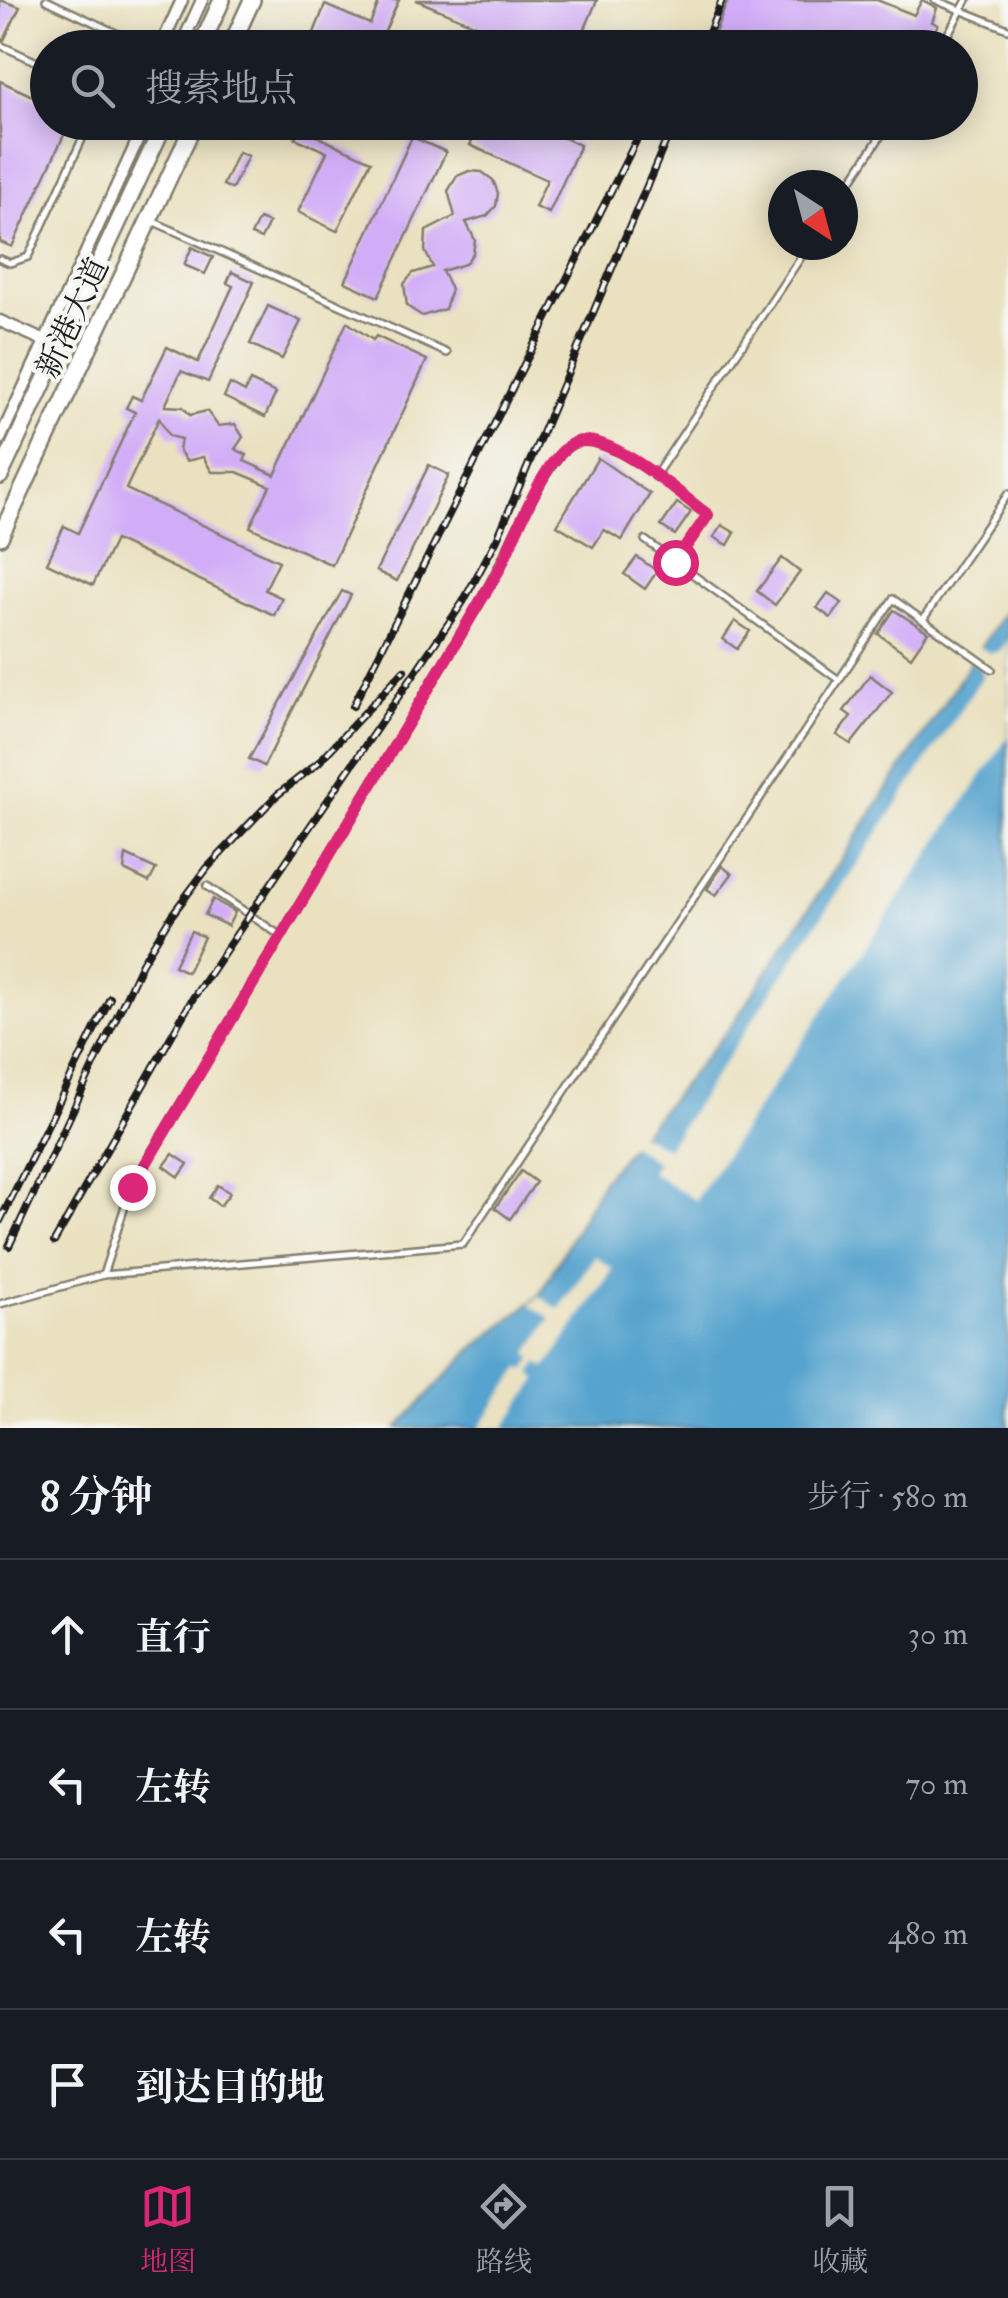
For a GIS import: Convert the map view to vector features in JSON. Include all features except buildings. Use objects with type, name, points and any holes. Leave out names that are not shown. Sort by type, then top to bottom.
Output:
[{"type":"main road","points":[[208,30],[222,0]]},
{"type":"main road","points":[[238,30],[252,0]]},
{"type":"main road","name":"新港大道","points":[[0,476],[157,140]]},
{"type":"main road","name":"新港大道","points":[[0,537],[188,140]]},
{"type":"street","points":[[168,30],[182,0]]},
{"type":"street","points":[[186,30],[202,0]]},
{"type":"street","points":[[0,439],[138,140]]},
{"type":"street","points":[[0,320],[44,341]]},
{"type":"lane","points":[[46,0],[110,30]]},
{"type":"lane","points":[[936,0],[1008,29]]},
{"type":"lane","points":[[952,30],[967,0]]},
{"type":"lane","points":[[0,45],[30,58]]},
{"type":"lane","points":[[0,258],[10,264],[28,257],[82,140]]},
{"type":"lane","points":[[858,170],[878,140]]},
{"type":"lane","points":[[150,220],[447,353]]},
{"type":"lane","points":[[655,476],[798,260]]},
{"type":"lane","points":[[104,1274],[132,1187],[499,570],[552,463],[572,443],[594,440],[655,476],[708,515],[675,562]]},
{"type":"lane","points":[[924,618],[1008,494]]},
{"type":"lane","points":[[645,540],[839,680]]},
{"type":"lane","points":[[0,1304],[104,1274],[463,1244],[894,599],[992,669]]},
{"type":"lane","points":[[208,886],[281,936]]},
{"type":"water","points":[[1008,606],[1008,1428],[397,1428],[467,1354],[539,1296],[603,1180],[733,1024]]},
{"type":"pier","points":[[1008,640],[1008,737],[695,1200],[651,1172],[657,1162],[626,1141],[634,1131],[667,1148],[983,676],[980,666],[968,658],[977,645],[989,653],[1000,651]]},
{"type":"pier","points":[[595,1256],[613,1269],[546,1368],[539,1363],[531,1373],[538,1379],[504,1428],[479,1428],[520,1368],[525,1370],[533,1359],[528,1354],[551,1318],[530,1305],[539,1296],[559,1309]]},
{"type":"railway","points":[[710,30],[722,0]]},
{"type":"railway","points":[[353,706],[636,140]]},
{"type":"railway","points":[[54,1242],[193,998],[463,602],[497,539],[666,140]]},
{"type":"railway","points":[[9,1246],[142,963],[171,916],[208,867],[276,796],[319,762],[404,670]]},
{"type":"railway","points":[[0,1221],[110,998]]},
{"type":"route","points":[[132,1187],[499,570],[552,463],[572,443],[594,440],[616,450],[708,515],[675,562]]}]
